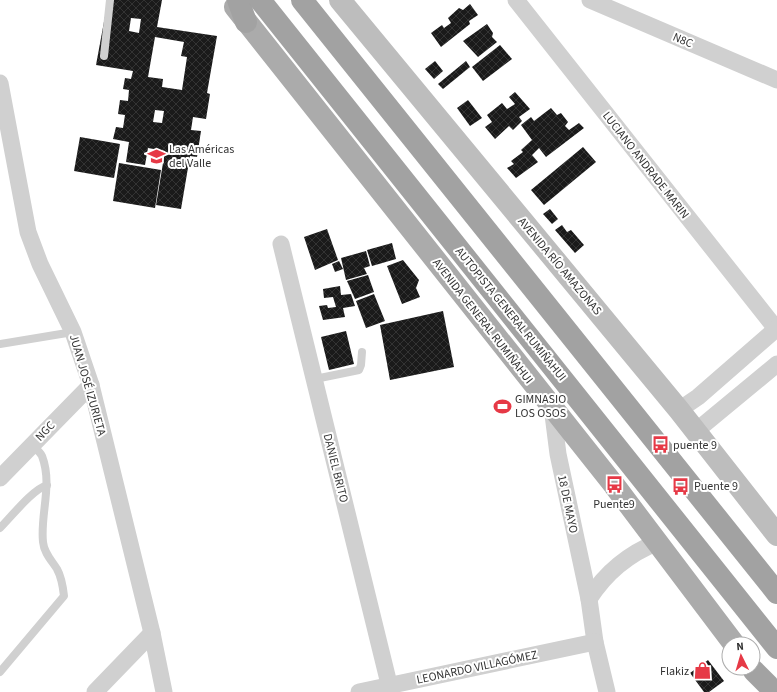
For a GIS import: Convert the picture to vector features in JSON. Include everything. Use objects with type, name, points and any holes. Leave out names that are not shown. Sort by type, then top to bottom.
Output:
[{"type":"highway","points":[[238,0],[246,22]]},
{"type":"highway","name":"AUTOPISTA GENERAL RUMIÑAHUI","points":[[260,0],[777,648]]},
{"type":"highway","points":[[302,0],[777,593]]},
{"type":"highway","points":[[759,676],[775,692]]},
{"type":"main road","name":"AVENIDA GENERAL RUMIÑAHUI","points":[[229,0],[658,542],[728,636]]},
{"type":"main road","name":"AVENIDA RÍO AMAZONAS","points":[[340,0],[679,410],[777,535]]},
{"type":"main road","points":[[757,676],[769,692]]},
{"type":"street","name":"LUCIANO ANDRADE MARIN","points":[[516,0],[777,330]]},
{"type":"street","name":"N8C","points":[[590,0],[777,80]]},
{"type":"street","name":"JUAN JOSÉ IZURIETA","points":[[0,83],[2,101],[28,232],[40,264],[73,332],[91,384],[152,633],[164,692]]},
{"type":"street","name":"DANIEL BRITO","points":[[281,244],[391,689]]},
{"type":"street","points":[[679,410],[698,397],[777,330]]},
{"type":"street","points":[[696,431],[777,364]]},
{"type":"street","name":"NGC","points":[[0,478],[91,384]]},
{"type":"street","name":"18 DE MAYO","points":[[552,408],[558,454],[589,599],[595,642],[609,689]]},
{"type":"street","points":[[589,599],[597,586],[618,564],[630,555],[658,542]]},
{"type":"street","points":[[95,692],[152,633]]},
{"type":"street","name":"LEONARDO VILLAGÓMEZ","points":[[359,692],[391,689],[595,642]]},
{"type":"lane","points":[[104,56],[110,0]]},
{"type":"lane","points":[[0,344],[73,332]]},
{"type":"lane","points":[[315,380],[359,370],[362,352]]},
{"type":"lane","points":[[0,672],[64,596],[62,581],[43,544],[43,522],[47,485],[42,455],[32,445]]},
{"type":"lane","points":[[0,528],[34,493],[42,486],[47,485]]},
{"type":"building","points":[[108,0],[162,0],[157,27],[217,36],[207,93],[210,94],[206,119],[193,117],[191,130],[201,131],[197,157],[190,156],[181,209],[156,205],[165,151],[148,148],[145,165],[126,162],[129,142],[113,139],[116,127],[123,128],[125,115],[118,114],[120,100],[128,101],[129,90],[123,89],[125,78],[131,79],[133,71],[96,65]],"holes":[[[131,18],[141,19],[139,33],[129,31]],[[155,37],[184,42],[181,56],[187,57],[182,90],[162,87],[163,79],[148,77]],[[155,110],[164,111],[162,123],[153,122]]]},
{"type":"building","points":[[470,4],[478,15],[469,21],[470,24],[441,47],[431,33],[442,25],[444,28],[451,23],[448,18],[459,8],[463,10]]},
{"type":"building","points":[[487,24],[493,33],[492,37],[497,42],[478,57],[463,41]]},
{"type":"building","points":[[500,45],[512,59],[483,81],[472,67]]},
{"type":"building","points":[[435,61],[443,71],[434,79],[425,69]]},
{"type":"building","points":[[466,61],[470,67],[443,89],[438,84]]},
{"type":"building","points":[[515,92],[530,109],[519,117],[522,121],[513,130],[509,126],[495,139],[485,127],[492,122],[487,115],[502,103],[507,109],[515,104],[509,97]]},
{"type":"building","points":[[468,100],[482,118],[470,126],[457,108]]},
{"type":"building","points":[[551,108],[557,115],[561,113],[568,122],[565,126],[569,130],[579,123],[584,128],[546,157],[539,148],[532,155],[538,162],[516,178],[507,168],[514,164],[511,161],[523,152],[521,150],[532,140],[521,125],[531,117],[534,121]]},
{"type":"building","points":[[80,137],[120,144],[114,178],[74,171]]},
{"type":"building","points":[[583,147],[596,162],[544,205],[531,190]]},
{"type":"building","points":[[119,163],[161,170],[155,208],[113,201]]},
{"type":"building","points":[[550,209],[558,219],[552,224],[543,214]]},
{"type":"building","points":[[562,225],[567,232],[571,230],[584,245],[575,253],[555,230]]},
{"type":"building","points":[[327,229],[338,260],[315,270],[304,237]]},
{"type":"building","points":[[392,243],[396,259],[372,266],[367,250]]},
{"type":"building","points":[[366,251],[370,266],[364,268],[367,274],[346,280],[341,258]]},
{"type":"building","points":[[403,260],[419,280],[416,288],[420,297],[402,304],[387,266]]},
{"type":"building","points":[[339,261],[343,269],[335,272],[332,264]]},
{"type":"building","points":[[368,275],[374,292],[355,299],[347,281]]},
{"type":"building","points":[[340,286],[341,295],[351,294],[355,306],[343,308],[345,317],[323,320],[319,306],[327,305],[328,308],[336,307],[333,297],[324,298],[323,289]]},
{"type":"building","points":[[374,294],[385,321],[366,328],[356,301]]},
{"type":"building","points":[[443,311],[454,367],[390,380],[380,325]]},
{"type":"building","points":[[346,331],[354,364],[329,370],[321,337]]},
{"type":"building","points":[[708,660],[724,681],[709,692],[704,692],[690,673]]},
{"type":"place","name":"Las Américas del Valle","points":[[156,156]]},
{"type":"place","name":"GIMNASIO LOS OSOS","points":[[502,406]]},
{"type":"place","name":"puente 9","points":[[660,445]]},
{"type":"place","name":"Puente9","points":[[614,485]]},
{"type":"place","name":"Puente 9","points":[[681,486]]},
{"type":"place","name":"Flakiz","points":[[702,671]]}]
